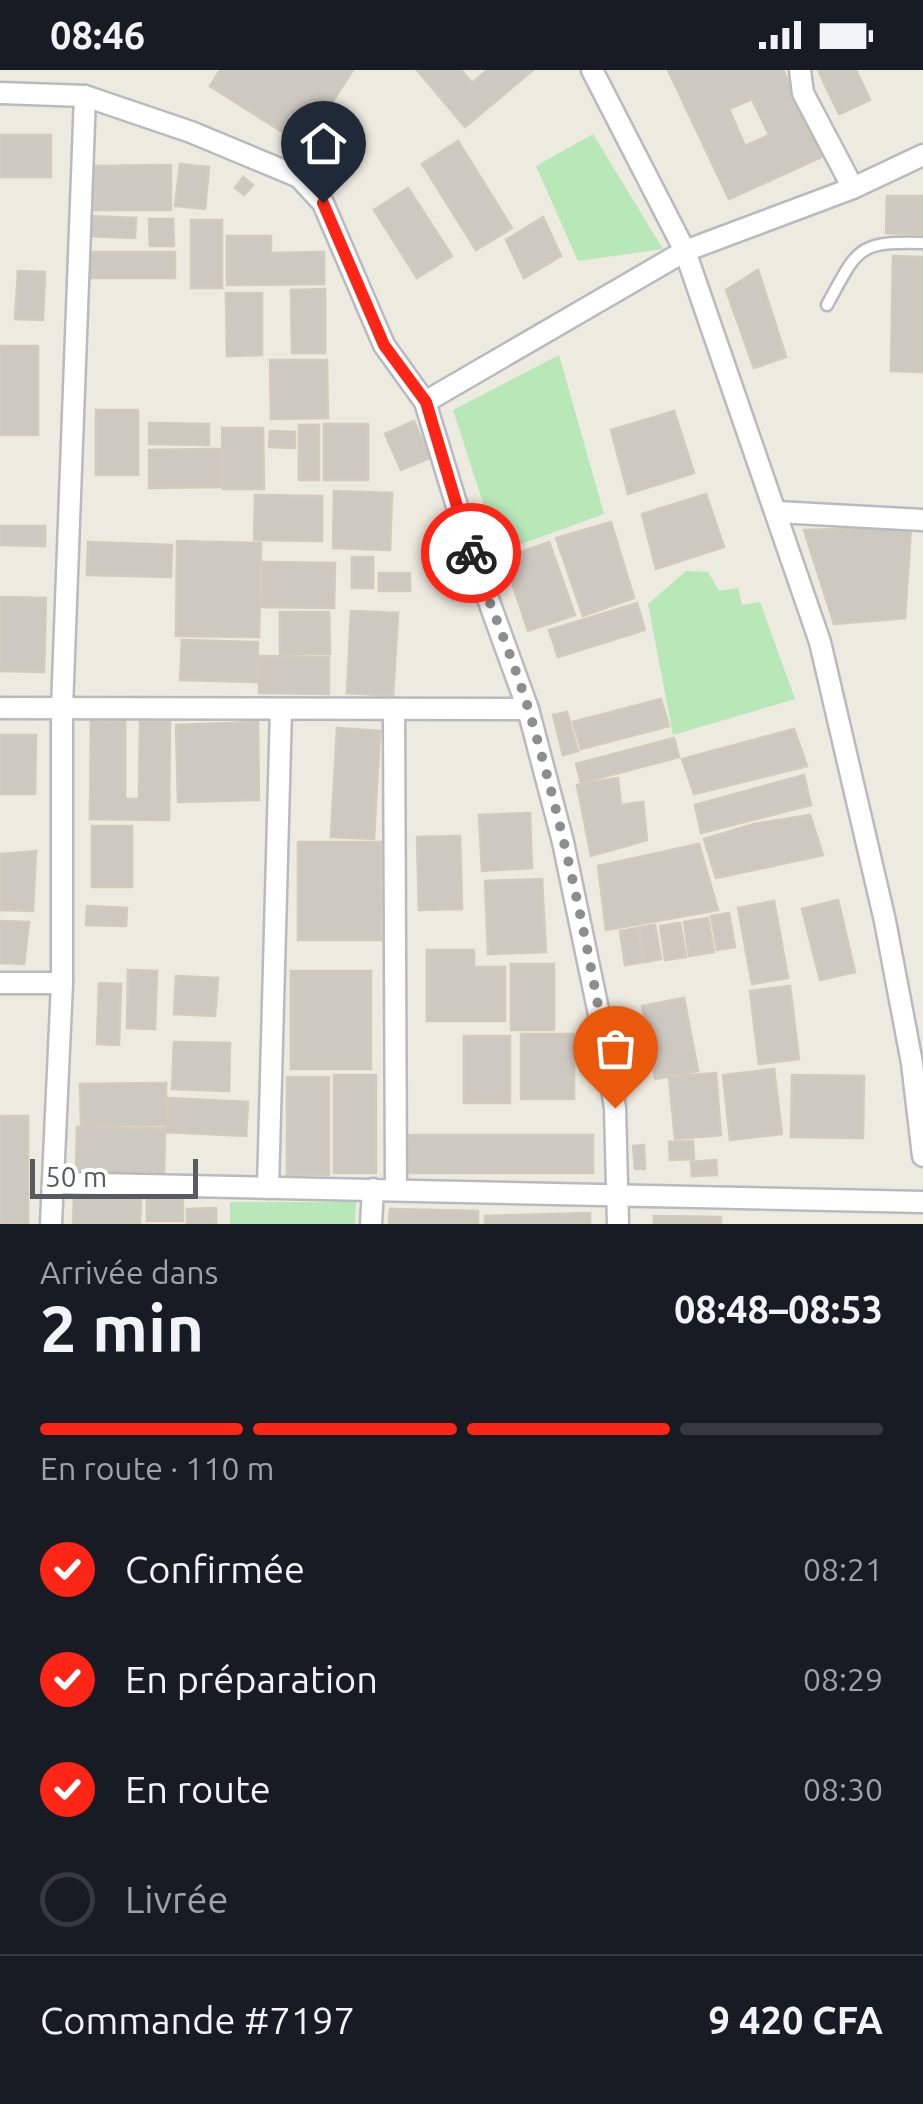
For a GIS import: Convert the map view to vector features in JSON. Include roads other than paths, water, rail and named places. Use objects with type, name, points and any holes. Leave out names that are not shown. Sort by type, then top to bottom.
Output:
[{"type":"street","points":[[592,70],[685,251],[820,642],[885,921],[912,1063],[923,1156]]},
{"type":"street","points":[[800,70],[803,93],[853,188]]},
{"type":"street","points":[[0,92],[85,96],[192,132],[298,177],[323,203],[384,345],[426,402],[471,552],[528,709],[563,842],[604,1038],[615,1108],[618,1224]]},
{"type":"street","points":[[52,1224],[62,983],[62,708],[85,96]]},
{"type":"street","points":[[426,402],[685,251],[853,188],[923,154]]},
{"type":"street","points":[[777,512],[923,520]]},
{"type":"street","points":[[0,708],[528,709]]},
{"type":"street","points":[[268,1188],[281,709]]},
{"type":"street","points":[[394,710],[396,1190]]},
{"type":"street","points":[[0,983],[62,983]]},
{"type":"street","points":[[52,1184],[923,1202]]},
{"type":"street","points":[[371,1224],[373,1190]]},
{"type":"lane","points":[[827,305],[852,260],[868,245],[923,243]]}]
